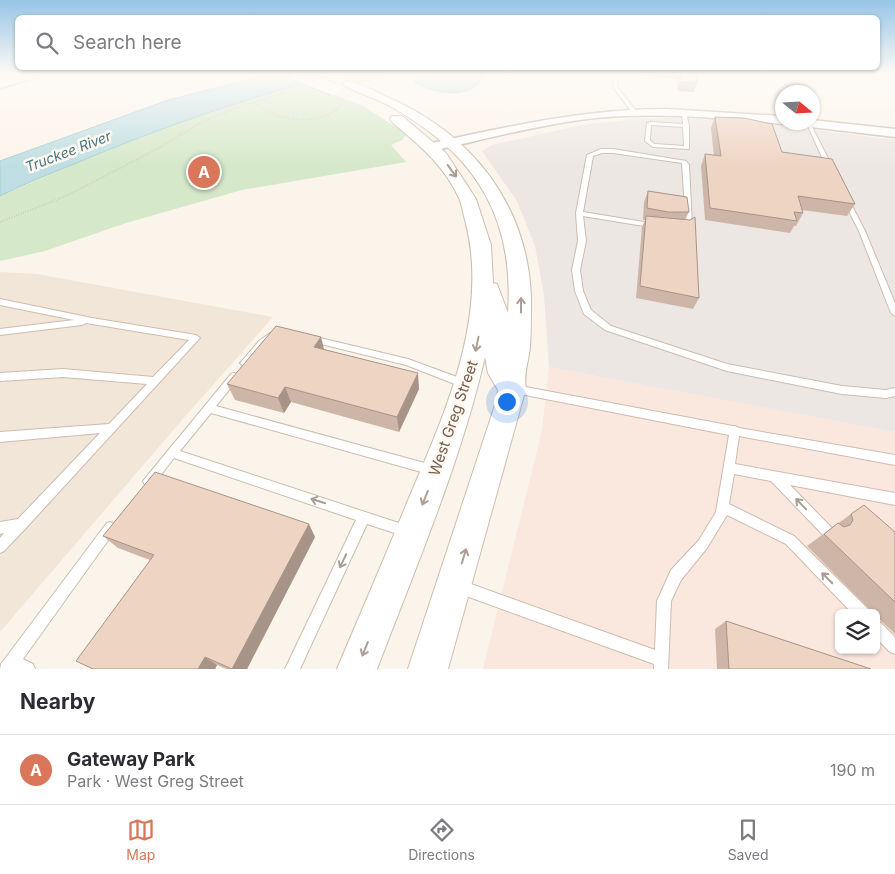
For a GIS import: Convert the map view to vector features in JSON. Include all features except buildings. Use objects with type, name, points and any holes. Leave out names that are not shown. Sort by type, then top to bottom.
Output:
[{"type":"main road","name":"West Greg Street","points":[[397,104],[416,114],[443,145],[474,164],[491,188],[504,214],[515,246],[521,287],[522,311],[513,388],[493,462],[428,669]]},
{"type":"main road","name":"West Greg Street","points":[[357,669],[436,471],[467,385],[479,337],[484,304],[483,251],[479,231],[468,198],[453,172],[443,145]]},
{"type":"main road","points":[[484,275],[500,326],[497,358],[500,374],[513,388]]},
{"type":"main road","points":[[440,669],[454,584]]},
{"type":"street","points":[[443,145],[575,118],[635,113],[684,112],[775,119]]},
{"type":"street","points":[[820,124],[895,133]]},
{"type":"lane","points":[[629,104],[635,113]]},
{"type":"lane","points":[[684,112],[686,126],[687,148],[652,145],[647,140],[649,124],[651,123],[686,126]]},
{"type":"lane","points":[[811,130],[835,178]]},
{"type":"lane","points":[[678,229],[689,225],[686,165],[678,160],[612,151],[594,152],[590,155],[579,213],[582,241],[576,270],[578,291],[587,312],[608,328],[727,367],[842,390],[886,394],[895,392]]},
{"type":"lane","points":[[844,196],[862,231],[895,313]]},
{"type":"lane","points":[[579,213],[664,227]]},
{"type":"lane","points":[[0,302],[92,321],[196,338],[0,547]]},
{"type":"lane","points":[[0,332],[92,321]]},
{"type":"lane","points":[[140,491],[262,343],[277,333],[284,333]]},
{"type":"lane","points":[[302,337],[408,362],[467,385]]},
{"type":"lane","points":[[0,377],[63,373],[156,381]]},
{"type":"lane","points":[[513,388],[895,460]]},
{"type":"lane","points":[[208,408],[436,471]]},
{"type":"lane","points":[[0,437],[112,428]]},
{"type":"lane","points":[[454,584],[662,665],[664,601],[676,575],[703,544],[722,514],[735,430]]},
{"type":"lane","points":[[172,453],[412,532]]},
{"type":"lane","points":[[729,468],[895,499]]},
{"type":"lane","points":[[774,476],[828,532]]},
{"type":"lane","points":[[723,506],[790,540],[858,609]]},
{"type":"lane","points":[[292,669],[364,517]]},
{"type":"lane","points":[[28,669],[9,665],[91,552],[116,522]]},
{"type":"lane","points":[[0,528],[21,525]]},
{"type":"lane","points":[[880,632],[895,647]]},
{"type":"path","points":[[0,222],[66,196],[159,148],[188,129],[233,110],[253,104]]},
{"type":"path","points":[[254,104],[283,118],[309,119],[338,110],[342,104]]},
{"type":"shaded area","points":[[673,118],[742,121],[775,125],[775,130],[814,130],[895,140],[895,432],[549,367],[544,295],[535,246],[517,201],[482,151],[492,145],[581,125],[634,119]]},
{"type":"shaded area","points":[[0,272],[37,274],[273,317],[0,632]]},
{"type":"shaded area","points":[[549,367],[895,432],[895,669],[483,669],[542,430]]},
{"type":"green space","points":[[232,104],[358,104],[407,134],[402,140],[391,145],[406,162],[242,190],[126,223],[45,251],[0,261],[0,196],[112,148],[206,112]]},
{"type":"water","name":"Truckee River","points":[[156,104],[235,104],[172,125],[107,150],[0,196],[0,161]]},
{"type":"place","name":"Gateway Park","points":[[204,172]]}]
